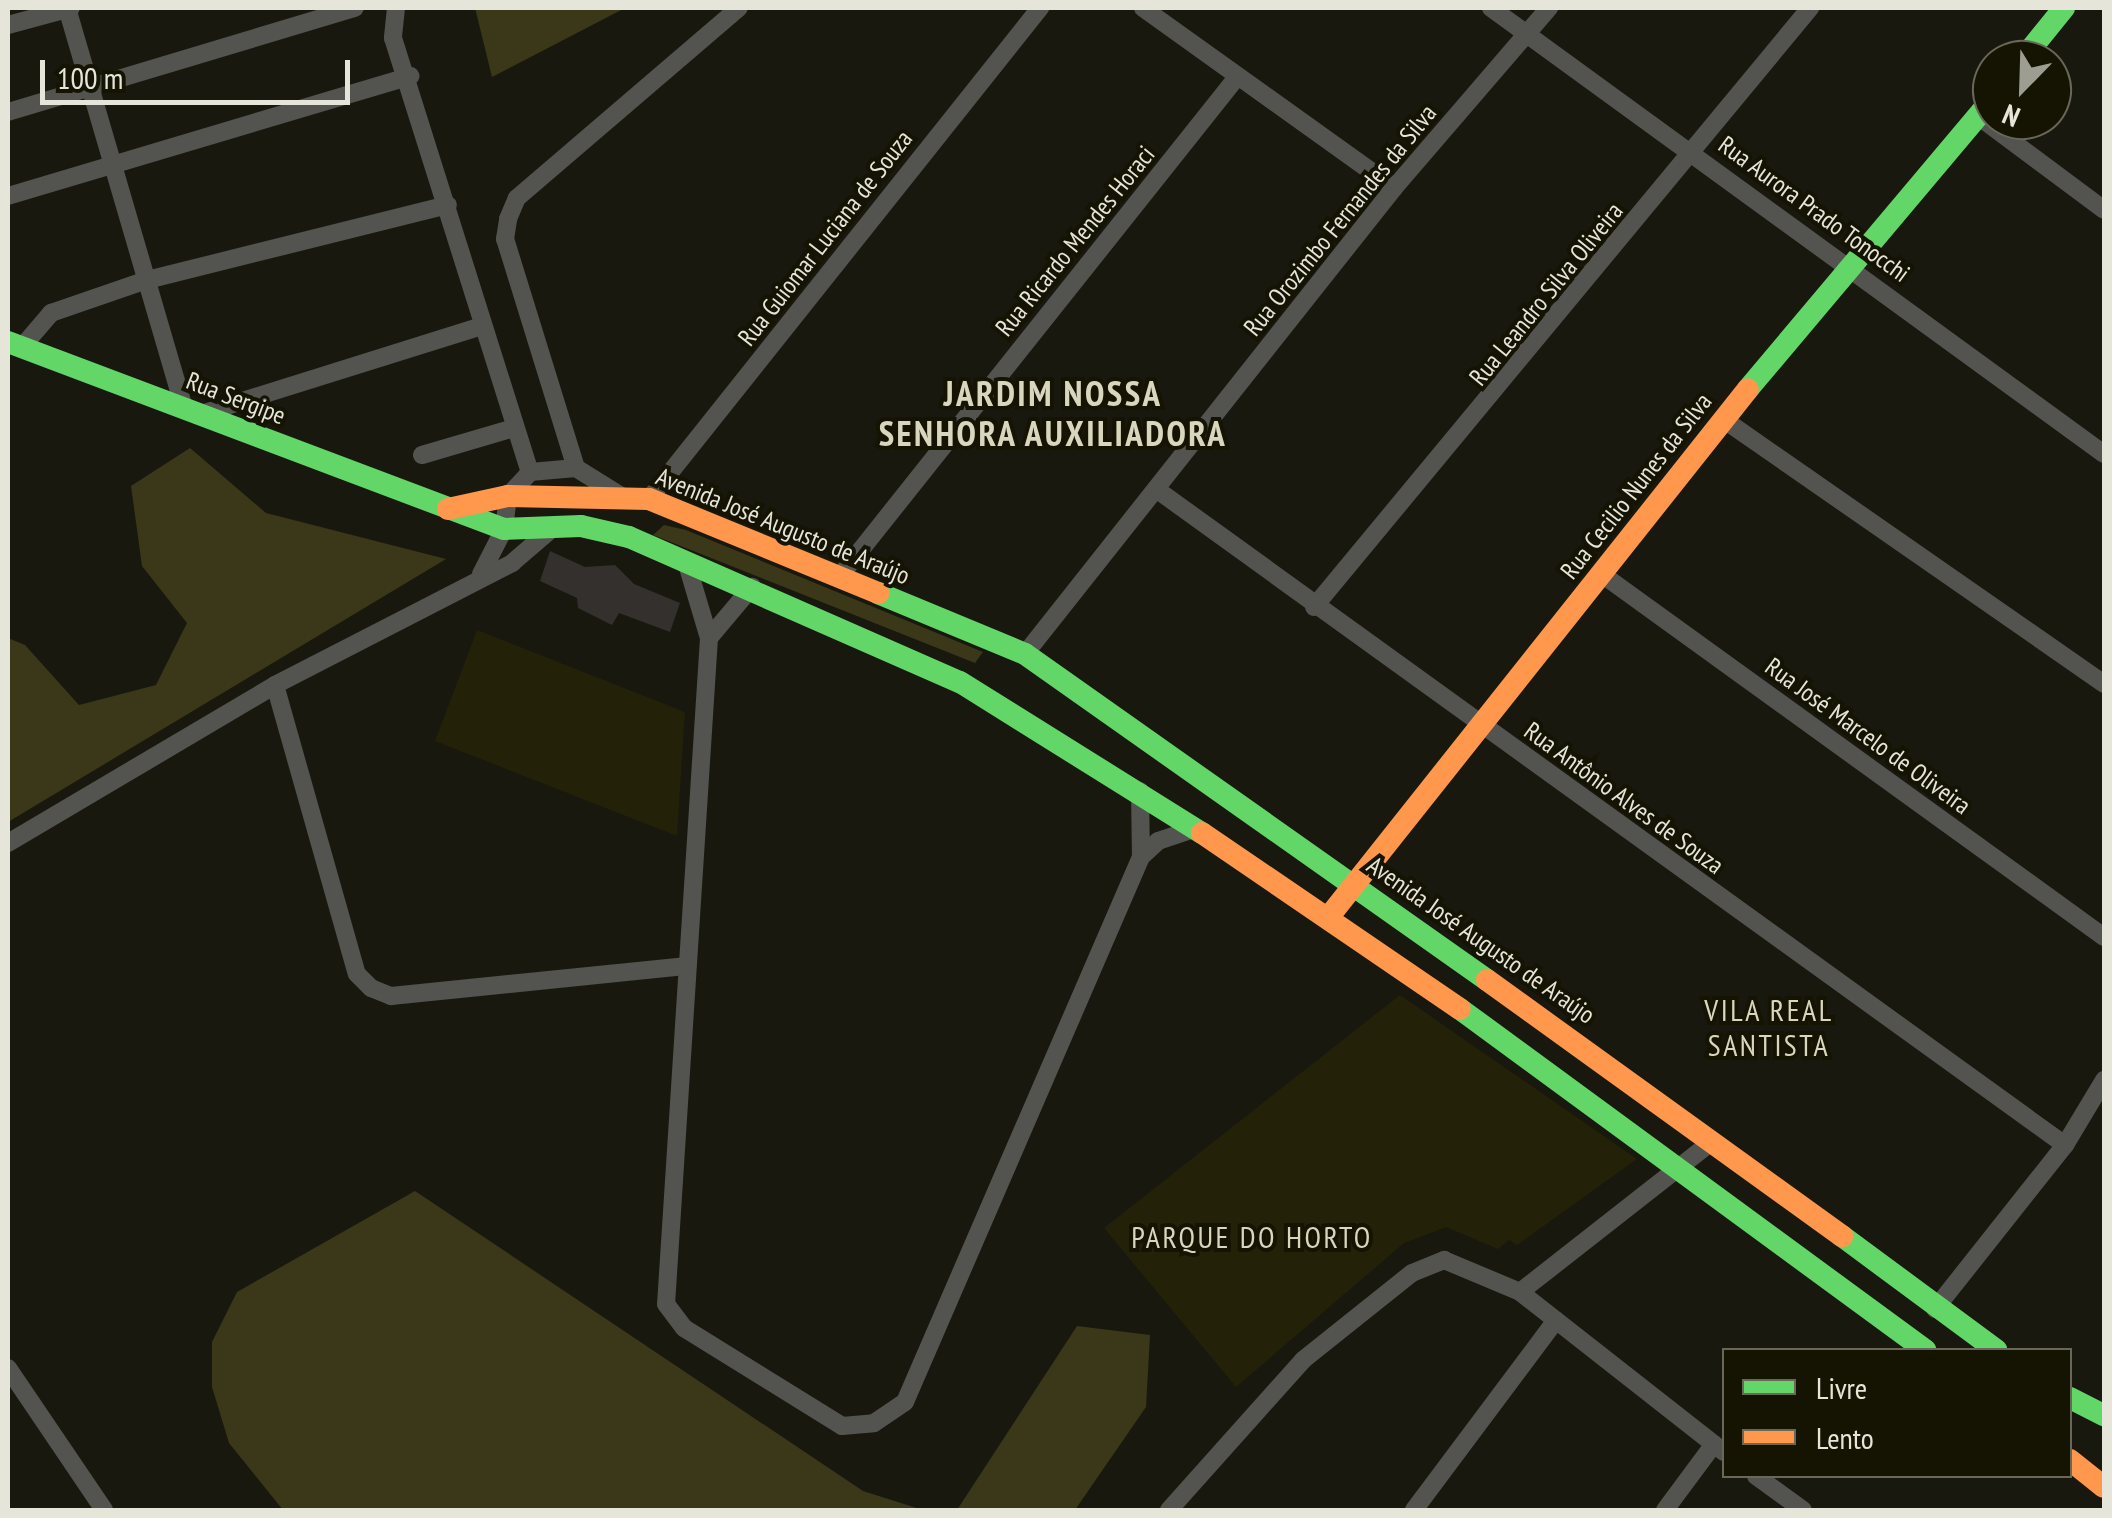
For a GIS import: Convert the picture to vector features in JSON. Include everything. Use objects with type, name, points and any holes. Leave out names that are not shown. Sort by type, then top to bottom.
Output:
[{"type":"street","points":[[8,25],[69,8],[147,280],[193,410],[482,326]]},
{"type":"street","points":[[8,112],[355,8]]},
{"type":"street","points":[[396,8],[393,38],[410,76],[482,326],[530,472]]},
{"type":"street","points":[[576,468],[505,239],[508,219],[517,198],[739,8]]},
{"type":"street","name":"Rua Guiomar Luciana de Souza","points":[[650,499],[1040,8]]},
{"type":"street","points":[[1143,8],[1394,188]]},
{"type":"street","name":"Rua Aurora Prado Tonocchi","points":[[1491,8],[1694,151],[2104,454]]},
{"type":"street","name":"Rua Orozimbo Fernandes da Silva","points":[[1024,654],[1394,188],[1549,8]]},
{"type":"street","name":"Rua Leandro Silva Oliveira","points":[[1314,607],[1810,8]]},
{"type":"street","points":[[2038,40],[2064,8]]},
{"type":"street","points":[[8,196],[410,76]]},
{"type":"street","name":"Rua Ricardo Mendes Horaci","points":[[840,576],[1238,78]]},
{"type":"street","name":"Rua Cecilio Nunes da Silva","points":[[1334,910],[1723,419],[1972,123]]},
{"type":"street","points":[[2022,140],[2104,210]]},
{"type":"street","points":[[15,345],[51,313],[147,280],[448,205]]},
{"type":"street","name":"Rua Sergipe","points":[[15,345],[193,410],[443,510]]},
{"type":"street","points":[[1723,419],[2104,684]]},
{"type":"street","points":[[422,456],[514,428]]},
{"type":"street","points":[[480,575],[504,529],[508,496],[530,472],[576,468],[622,496]]},
{"type":"street","name":"Rua Antônio Alves de Souza","points":[[1156,489],[1314,607],[2065,1146]]},
{"type":"street","name":"Avenida José Augusto de Araújo","points":[[443,510],[508,496],[650,499],[1024,654],[1355,884],[1993,1348]]},
{"type":"street","points":[[443,510],[504,529],[555,526],[629,537],[752,587],[960,682],[1334,910],[1921,1348]]},
{"type":"street","points":[[8,843],[275,685],[480,575],[512,563],[555,526]]},
{"type":"street","points":[[686,561],[709,638],[666,1304],[684,1328],[842,1426],[858,1428],[904,1402],[1140,857],[1140,792]]},
{"type":"street","name":"Rua José Marcelo de Oliveira","points":[[1602,575],[2104,937]]},
{"type":"street","points":[[709,638],[752,587]]},
{"type":"street","points":[[275,685],[357,974],[371,988],[391,996],[686,966]]},
{"type":"street","points":[[1140,857],[1158,841],[1197,828]]},
{"type":"street","points":[[1935,1309],[2065,1146],[2104,1080]]},
{"type":"street","points":[[1520,1292],[1711,1142]]},
{"type":"street","points":[[1168,1510],[1303,1360],[1412,1273],[1444,1260],[1520,1292],[1719,1448],[1665,1510]]},
{"type":"street","points":[[1414,1510],[1556,1320]]},
{"type":"street","points":[[8,1368],[104,1510]]},
{"type":"street","points":[[2072,1399],[2104,1415]]},
{"type":"street","points":[[2072,1462],[2104,1487]]},
{"type":"street","points":[[1759,1478],[1803,1510]]},
{"type":"shaded area","points":[[475,8],[625,8],[492,77]]},
{"type":"shaded area","points":[[190,448],[266,513],[446,559],[8,822],[8,638],[25,645],[79,705],[156,685],[187,623],[142,566],[131,486]]},
{"type":"shaded area","points":[[664,525],[686,530],[983,652],[975,663],[653,535]]},
{"type":"shaded area","points":[[477,630],[685,712],[677,836],[435,741]]},
{"type":"shaded area","points":[[1400,995],[1637,1159],[1517,1245],[1509,1240],[1498,1249],[1446,1227],[1404,1243],[1236,1387],[1104,1228]]},
{"type":"shaded area","points":[[415,1191],[863,1491],[923,1510],[283,1510],[229,1443],[212,1387],[212,1342],[237,1292]]},
{"type":"shaded area","points":[[1077,1326],[1150,1335],[1146,1407],[1075,1510],[957,1510]]},
{"type":"building","points":[[550,551],[585,567],[615,565],[634,584],[680,603],[670,632],[619,613],[612,625],[578,608],[577,598],[540,581]]},
{"type":"traffic: fast","points":[[2038,40],[2064,8]]},
{"type":"traffic: fast","points":[[1748,389],[1972,123]]},
{"type":"traffic: fast","points":[[8,342],[504,529],[581,526],[629,537],[960,682],[1202,833]]},
{"type":"traffic: fast","points":[[878,593],[1025,654],[1487,980]]},
{"type":"traffic: fast","points":[[1460,1009],[1922,1348]]},
{"type":"traffic: fast","points":[[1842,1236],[1993,1348]]},
{"type":"traffic: fast","points":[[2072,1399],[2104,1415]]},
{"type":"traffic: slow","points":[[1331,914],[1748,389]]},
{"type":"traffic: slow","points":[[448,509],[508,496],[649,499],[878,593]]},
{"type":"traffic: slow","points":[[1202,833],[1460,1009]]},
{"type":"traffic: slow","points":[[1487,980],[1842,1236]]},
{"type":"traffic: slow","points":[[2072,1462],[2104,1487]]},
{"type":"district","name":"JARDIM NOSSA SENHORA AUXILIADORA","points":[[1053,413]]},
{"type":"district","name":"VILA REAL SANTISTA","points":[[1769,1027]]},
{"type":"district","name":"PARQUE DO HORTO","points":[[1252,1237]]}]
